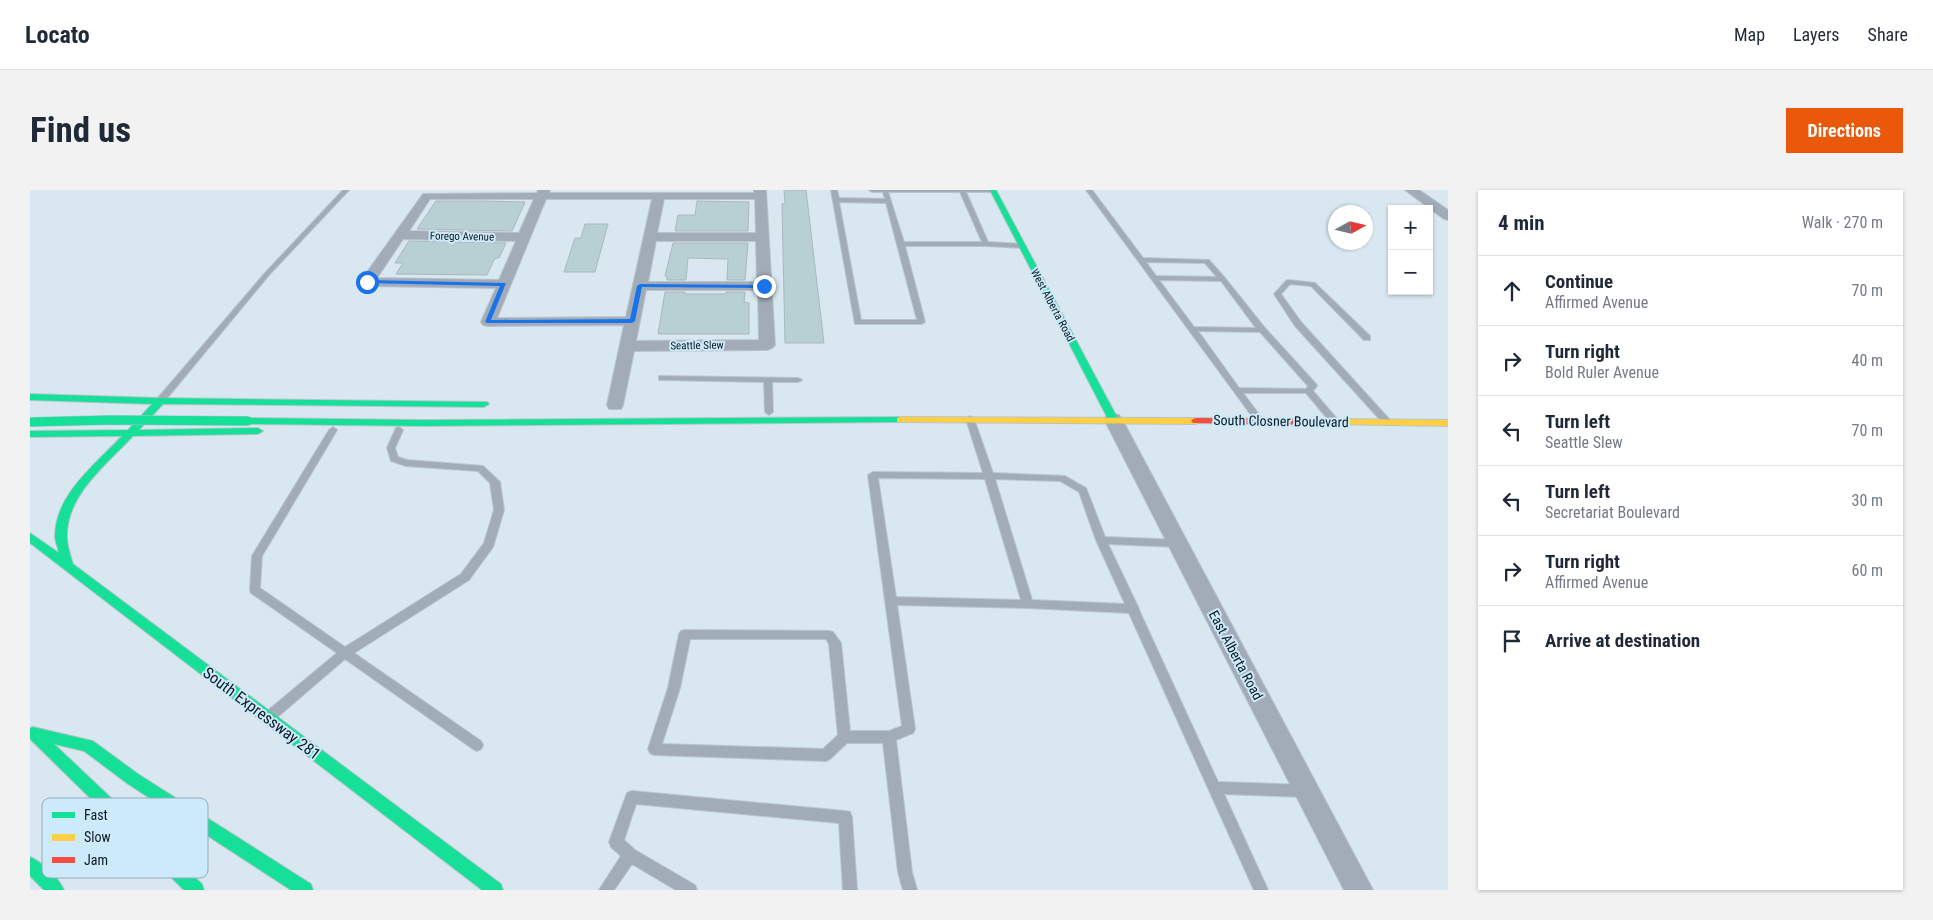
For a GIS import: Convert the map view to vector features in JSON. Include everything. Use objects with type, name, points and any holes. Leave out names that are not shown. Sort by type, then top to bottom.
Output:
[{"type":"main road","name":"West Alberta Road","points":[[993,190],[1113,419]]},
{"type":"main road","points":[[30,397],[160,401],[496,404]]},
{"type":"main road","points":[[68,565],[61,538],[65,514],[75,492],[160,401]]},
{"type":"main road","points":[[721,410],[938,418]]},
{"type":"main road","points":[[30,434],[333,430],[714,429],[938,418]]},
{"type":"main road","name":"South Closner Boulevard","points":[[938,418],[1448,423]]},
{"type":"main road","points":[[30,422],[111,420],[434,423],[849,421]]},
{"type":"main road","name":"South Expressway 281","points":[[30,537],[495,890]]},
{"type":"main road","points":[[32,732],[101,798]]},
{"type":"main road","points":[[32,732],[88,745],[133,779],[162,798]]},
{"type":"main road","points":[[208,827],[305,890]]},
{"type":"main road","points":[[30,865],[42,877]]},
{"type":"main road","points":[[44,878],[56,890]]},
{"type":"main road","points":[[184,878],[196,890]]},
{"type":"street","points":[[1406,192],[1417,205]]},
{"type":"street","points":[[1406,192],[1448,216]]},
{"type":"street","points":[[543,193],[488,322],[632,321]]},
{"type":"street","points":[[504,284],[367,282],[427,196],[543,193],[659,196],[760,193],[764,286],[640,286]]},
{"type":"street","points":[[615,405],[659,196]]},
{"type":"street","points":[[1433,217],[1448,228]]},
{"type":"street","name":"Forego Avenue","points":[[399,235],[524,237]]},
{"type":"street","points":[[650,237],[762,237]]},
{"type":"street","name":"Seattle Slew","points":[[627,346],[766,344],[764,286]]},
{"type":"street","name":"East Alberta Road","points":[[1113,419],[1358,890]]},
{"type":"lane","points":[[160,401],[266,274],[346,190]]},
{"type":"lane","points":[[834,190],[858,322],[921,322],[885,190]]},
{"type":"lane","points":[[872,190],[993,190]]},
{"type":"lane","points":[[962,190],[986,244]]},
{"type":"lane","points":[[1089,190],[1260,421]]},
{"type":"lane","points":[[836,200],[888,201]]},
{"type":"lane","points":[[901,244],[1022,246]]},
{"type":"lane","points":[[1141,260],[1207,260],[1262,330],[1313,386],[1308,391],[1237,390]]},
{"type":"lane","points":[[1155,278],[1223,279]]},
{"type":"lane","points":[[1367,338],[1313,284],[1288,282],[1277,294],[1298,324],[1387,422]]},
{"type":"lane","points":[[1192,329],[1262,330]]},
{"type":"lane","points":[[662,378],[798,380]]},
{"type":"lane","points":[[768,380],[769,412]]},
{"type":"lane","points":[[1308,391],[1335,422]]},
{"type":"lane","points":[[970,419],[1028,604]]},
{"type":"lane","points":[[333,430],[257,556],[255,590],[477,745]]},
{"type":"lane","points":[[268,718],[345,653],[464,577],[490,544],[499,510],[494,482],[480,468],[406,463],[394,459],[391,448],[399,430]]},
{"type":"lane","points":[[844,737],[835,643],[829,635],[685,634],[674,688],[654,749],[826,755],[844,737],[888,738],[909,729],[873,475],[1062,478],[1083,490],[1101,540],[1261,890]]},
{"type":"lane","points":[[1101,540],[1178,543]]},
{"type":"lane","points":[[890,601],[1028,604],[1134,609]]},
{"type":"lane","points":[[888,738],[905,872],[910,890]]},
{"type":"lane","points":[[1215,788],[1307,791]]},
{"type":"lane","points":[[690,890],[630,855],[616,842],[632,798],[845,817],[850,890]]},
{"type":"lane","points":[[606,890],[630,855]]},
{"type":"building","points":[[784,190],[806,190],[824,343],[785,343],[782,204],[785,204]]},
{"type":"building","points":[[436,201],[525,202],[512,231],[417,229]]},
{"type":"building","points":[[697,201],[749,202],[748,231],[675,231],[678,215],[695,215]]},
{"type":"building","points":[[585,224],[608,224],[595,272],[564,272],[575,238],[581,238]]},
{"type":"building","points":[[409,241],[506,243],[499,258],[495,258],[487,275],[396,274],[403,263],[395,263]]},
{"type":"building","points":[[673,243],[748,243],[745,280],[727,280],[728,259],[688,258],[686,280],[667,280],[667,276],[665,276]]},
{"type":"building","points":[[665,292],[726,294],[726,292],[745,292],[744,302],[749,303],[749,334],[658,334]]},
{"type":"traffic: fast","points":[[993,190],[1113,419]]},
{"type":"traffic: fast","points":[[30,397],[160,401],[484,404]]},
{"type":"traffic: fast","points":[[68,565],[61,538],[65,514],[75,492],[160,401]]},
{"type":"traffic: fast","points":[[30,422],[111,420],[248,421]]},
{"type":"traffic: fast","points":[[248,421],[424,423],[900,420]]},
{"type":"traffic: fast","points":[[30,434],[258,431]]},
{"type":"traffic: fast","points":[[30,537],[495,890]]},
{"type":"traffic: fast","points":[[33,733],[100,798]]},
{"type":"traffic: fast","points":[[35,734],[88,745],[133,779],[162,798]]},
{"type":"traffic: fast","points":[[208,827],[305,890]]},
{"type":"traffic: fast","points":[[30,865],[42,877]]},
{"type":"traffic: fast","points":[[44,878],[56,890]]},
{"type":"traffic: fast","points":[[184,878],[196,890]]},
{"type":"traffic: slow","points":[[900,420],[1196,421]]},
{"type":"traffic: slow","points":[[1330,422],[1448,423]]},
{"type":"traffic: jam","points":[[1196,421],[1330,422]]},
{"type":"route","points":[[367,282],[504,284],[488,322],[632,321],[640,286],[764,286]]}]
